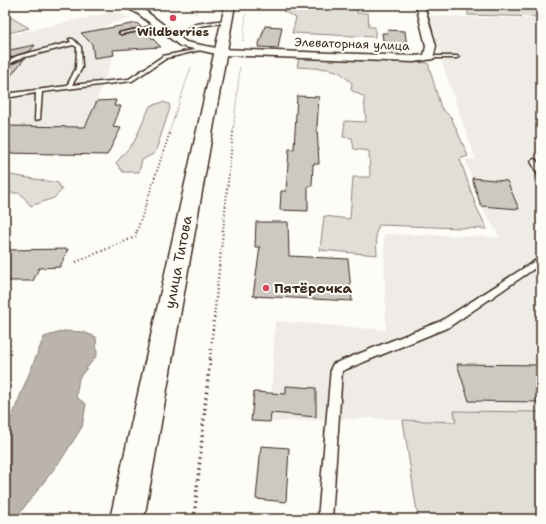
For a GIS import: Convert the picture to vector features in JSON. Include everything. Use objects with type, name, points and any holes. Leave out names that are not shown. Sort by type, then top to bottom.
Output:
[{"type":"main road","name":"улица Титова","points":[[127,519],[222,52],[230,5]]},
{"type":"street","name":"Элеваторная улица","points":[[124,5],[140,12],[183,44],[222,52],[414,59],[429,57],[431,46],[420,5]]},
{"type":"lane","points":[[172,37],[195,24],[227,22]]},
{"type":"lane","points":[[121,33],[158,26]]},
{"type":"lane","points":[[5,64],[19,57],[72,41],[79,47],[79,68],[68,88]]},
{"type":"lane","points":[[5,96],[130,80],[165,57],[222,52]]},
{"type":"lane","points":[[429,57],[457,57]]},
{"type":"lane","points":[[37,119],[39,91]]},
{"type":"lane","points":[[534,161],[541,173]]},
{"type":"lane","points":[[325,519],[337,368],[445,324],[541,260]]},
{"type":"path","points":[[195,14],[198,5]]},
{"type":"path","points":[[194,519],[222,52],[246,12]]},
{"type":"path","points":[[76,262],[135,237],[192,68]]},
{"type":"shaded area","points":[[285,5],[373,5],[357,6],[357,13],[368,13],[369,27],[375,27],[375,37],[292,33],[296,18],[283,11]]},
{"type":"shaded area","points":[[468,5],[541,5],[541,17],[468,15]]},
{"type":"shaded area","points":[[116,11],[131,19],[108,24],[102,29],[108,33],[114,55],[87,127],[121,128],[107,155],[5,153],[5,36]]},
{"type":"shaded area","points":[[5,14],[29,28],[5,34]]},
{"type":"shaded area","points":[[429,16],[541,19],[541,412],[455,411],[456,422],[371,418],[270,422],[275,321],[386,330],[384,234],[500,237],[481,206],[465,159],[476,160],[442,63],[445,60],[441,54]]},
{"type":"shaded area","points":[[299,58],[428,63],[441,108],[451,117],[468,156],[460,159],[476,206],[487,229],[379,225],[376,233],[377,255],[320,250],[324,216],[350,219],[353,177],[370,177],[369,151],[354,149],[352,138],[343,137],[345,121],[366,122],[364,97],[351,90],[352,83],[339,72],[329,69],[297,67]]},
{"type":"shaded area","points":[[163,102],[169,104],[170,108],[155,153],[142,160],[139,172],[123,172],[116,163],[134,142],[150,106]]},
{"type":"shaded area","points":[[5,174],[58,183],[62,190],[54,198],[31,206],[20,193],[5,193]]},
{"type":"shaded area","points":[[64,331],[83,332],[96,337],[97,355],[79,378],[76,397],[86,404],[82,427],[61,460],[15,519],[5,519],[5,433],[44,337]]},
{"type":"shaded area","points":[[454,411],[541,412],[541,519],[418,519],[403,420],[456,422]]},
{"type":"building","points":[[137,23],[141,27],[118,33],[121,35],[145,31],[161,47],[113,50],[114,55],[94,58],[92,44],[81,33]]},
{"type":"building","points":[[265,26],[282,27],[278,48],[258,47]]},
{"type":"building","points":[[387,30],[405,31],[407,48],[401,52],[389,51],[384,47],[382,33],[388,33]]},
{"type":"building","points":[[35,45],[30,51],[5,60],[5,51]]},
{"type":"building","points":[[24,59],[5,83],[5,67]]},
{"type":"building","points":[[297,96],[319,97],[317,126],[319,164],[313,164],[312,186],[308,186],[308,211],[280,210],[281,191],[286,191],[289,149],[294,149]]},
{"type":"building","points":[[116,100],[114,106],[121,106],[113,127],[121,128],[107,155],[5,153],[5,126],[85,127],[97,101]]},
{"type":"building","points":[[472,178],[507,181],[519,209],[481,206]]},
{"type":"building","points":[[256,222],[288,222],[289,256],[348,259],[352,301],[253,296],[260,247],[255,247]]},
{"type":"building","points":[[68,249],[60,267],[39,268],[33,281],[5,281],[5,250]]},
{"type":"building","points":[[457,364],[541,365],[541,402],[469,401]]},
{"type":"building","points":[[286,386],[316,388],[316,417],[271,413],[270,422],[251,421],[254,392],[286,394]]},
{"type":"building","points":[[261,446],[289,448],[286,502],[256,499]]},
{"type":"place","name":"Wildberries","points":[[173,18]]},
{"type":"place","name":"Пятёрочка","points":[[266,288]]}]
